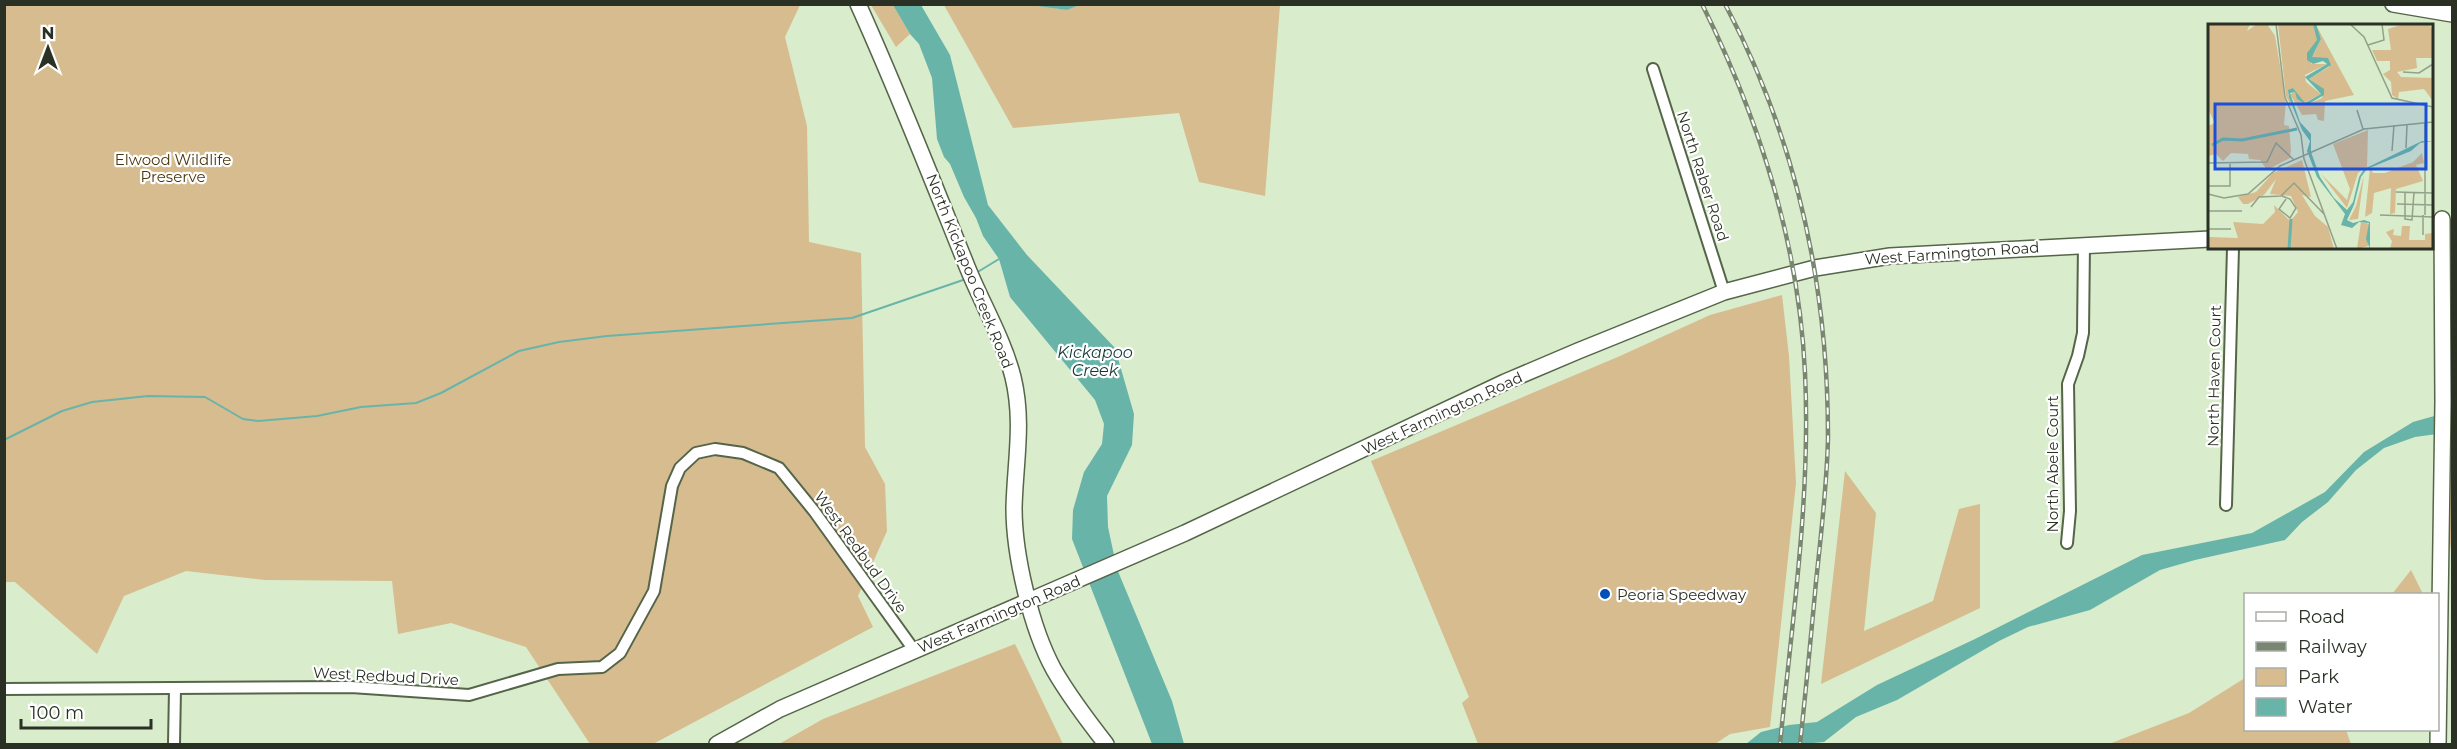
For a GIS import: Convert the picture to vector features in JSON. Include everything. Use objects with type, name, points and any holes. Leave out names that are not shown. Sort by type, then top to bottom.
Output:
[{"type":"main road","name":"North Kickapoo Creek Road","points":[[858,4],[888,70],[969,270],[1007,356],[1017,398],[1020,426],[1014,527],[1029,601],[1052,666],[1106,744]]},
{"type":"main road","points":[[2393,4],[2452,14]]},
{"type":"main road","points":[[2439,672],[2443,402],[2442,219]]},
{"type":"main road","name":"West Farmington Road","points":[[717,744],[780,709],[1185,533],[1505,382],[1724,292],[1815,268],[1890,256],[2208,239]]},
{"type":"street","name":"North Raber Road","points":[[1653,69],[1724,292]]},
{"type":"street","name":"North Abele Court","points":[[2067,543],[2070,512],[2068,384],[2083,333],[2084,244]]},
{"type":"street","name":"North Haven Court","points":[[2226,505],[2233,249]]},
{"type":"street","name":"West Redbud Drive","points":[[4,688],[360,687],[469,695],[558,669],[602,667],[620,653],[654,591],[672,486],[680,468],[696,453],[715,449],[743,453],[779,468],[814,512],[914,651]]},
{"type":"street","points":[[174,744],[175,689]]},
{"type":"green space","points":[[1031,4],[1067,10],[1079,4],[1280,5],[1265,196],[1199,182],[1179,113],[1013,128],[944,5]]},
{"type":"green space","name":"Elwood Wildlife Preserve","points":[[4,5],[800,5],[785,37],[807,126],[809,242],[861,253],[865,447],[885,484],[887,531],[858,596],[873,627],[653,744],[590,744],[526,647],[451,623],[398,634],[392,581],[265,580],[186,571],[124,596],[97,654],[15,582],[5,582]]},
{"type":"green space","points":[[871,5],[893,5],[910,34],[896,47]]},
{"type":"green space","name":"Peoria Speedway","points":[[1782,295],[1789,356],[1796,483],[1770,727],[1730,734],[1715,744],[1478,744],[1462,703],[1469,697],[1371,461],[1620,356],[1710,315]]},
{"type":"green space","points":[[2452,397],[2452,562],[2447,512]]},
{"type":"green space","points":[[1845,471],[1876,513],[1864,631],[1933,601],[1959,509],[1980,504],[1980,608],[1821,684]]},
{"type":"green space","points":[[2411,570],[2422,593],[2393,593]]},
{"type":"green space","points":[[1015,644],[1063,744],[779,744],[823,719]]},
{"type":"green space","points":[[2244,679],[2244,731],[2346,731],[2351,744],[2109,744],[2189,713]]},
{"type":"water","name":"Kickapoo Creek","points":[[893,5],[921,5],[950,55],[988,205],[1027,255],[1115,348],[1134,414],[1132,445],[1107,496],[1108,527],[1117,569],[1172,701],[1184,744],[1152,744],[1072,539],[1073,510],[1084,472],[1102,444],[1104,424],[1095,400],[1010,297],[999,259],[983,236],[937,139],[932,78],[919,44],[910,34]]},
{"type":"water","points":[[1031,5],[1079,5],[1067,10]]},
{"type":"water","points":[[2452,411],[2452,432],[2415,437],[2384,448],[2356,470],[2328,502],[2302,522],[2285,540],[2160,570],[2090,610],[2028,627],[1999,641],[1897,700],[1856,717],[1824,742],[1746,744],[1761,732],[1789,725],[1817,722],[1877,685],[1975,639],[2142,555],[2252,533],[2325,492],[2364,452],[2413,422]]},
{"type":"waterway","points":[[976,273],[999,259]]},
{"type":"waterway","points":[[4,440],[62,411],[92,402],[148,396],[205,397],[243,419],[258,421],[317,416],[361,407],[416,403],[441,393],[519,351],[559,342],[607,336],[852,318],[966,279]]},
{"type":"railway","points":[[1702,4],[1742,93],[1773,184],[1795,277],[1801,325],[1806,419],[1803,512],[1780,744]]},
{"type":"railway","points":[[1725,4],[1750,55],[1789,160],[1803,214],[1822,324],[1828,437],[1824,510],[1800,744]]},
{"type":"place","name":"Peoria Speedway","points":[[1605,594]]}]
